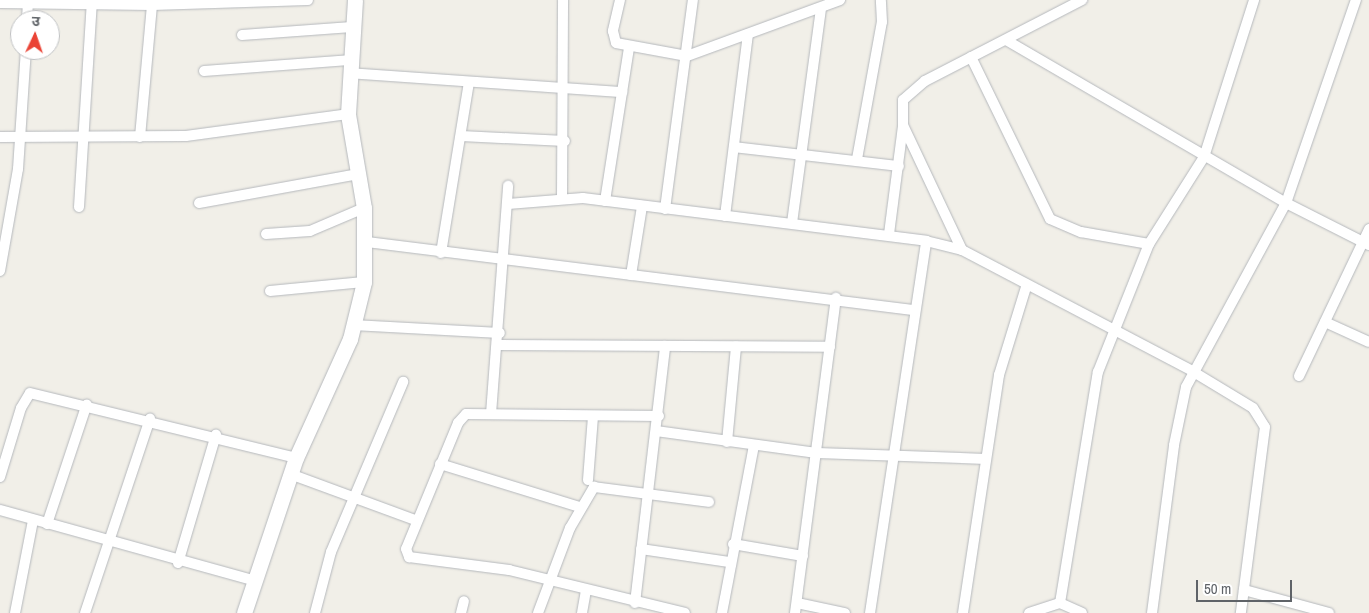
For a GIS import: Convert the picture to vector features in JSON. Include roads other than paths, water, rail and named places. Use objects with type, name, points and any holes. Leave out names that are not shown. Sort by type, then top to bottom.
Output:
[{"type":"main road","points":[[244,613],[252,580],[296,458],[353,325],[364,282],[367,242],[364,208],[348,114],[349,66],[355,0]]},
{"type":"street","points":[[0,3],[28,1],[92,2],[152,6],[308,0]]},
{"type":"street","points":[[562,198],[564,141],[563,0]]},
{"type":"street","points":[[620,0],[613,37],[629,48],[687,56],[840,0]]},
{"type":"street","points":[[665,209],[693,0]]},
{"type":"street","points":[[857,159],[882,22],[881,0]]},
{"type":"street","points":[[889,234],[903,125],[901,110],[910,93],[971,57],[1082,0]]},
{"type":"street","points":[[1060,603],[1092,393],[1149,244],[1204,157],[1254,0]]},
{"type":"street","points":[[1152,613],[1178,416],[1192,371],[1286,203],[1356,0]]},
{"type":"street","points":[[80,207],[92,2]]},
{"type":"street","points":[[140,136],[152,6]]},
{"type":"street","points":[[792,223],[821,8]]},
{"type":"street","points":[[242,35],[352,27]]},
{"type":"street","points":[[724,216],[748,35]]},
{"type":"street","points":[[1006,40],[1204,157],[1286,203],[1366,243]]},
{"type":"street","points":[[605,201],[629,48]]},
{"type":"street","points":[[971,57],[1050,219],[1081,232],[1149,244]]},
{"type":"street","points":[[0,271],[10,231],[20,138],[25,60]]},
{"type":"street","points":[[204,71],[349,66],[469,82],[622,92]]},
{"type":"street","points":[[440,253],[469,82]]},
{"type":"street","points":[[0,137],[85,138],[226,133],[348,114]]},
{"type":"street","points":[[903,125],[962,250]]},
{"type":"street","points":[[461,136],[564,141]]},
{"type":"street","points":[[734,147],[857,159],[899,166]]},
{"type":"street","points":[[199,203],[358,174]]},
{"type":"street","points":[[491,414],[500,333],[508,186]]},
{"type":"street","points":[[508,204],[544,204],[562,198],[605,201],[889,234],[926,241],[962,250],[1026,287],[1192,371],[1253,408],[1265,427],[1241,613]]},
{"type":"street","points":[[632,275],[642,206]]},
{"type":"street","points":[[266,234],[310,231],[364,208]]},
{"type":"street","points":[[1299,376],[1366,243],[1369,229]]},
{"type":"street","points":[[870,613],[895,456],[913,310],[926,241]]},
{"type":"street","points":[[367,242],[505,261],[836,298],[913,310]]},
{"type":"street","points":[[270,291],[364,282]]},
{"type":"street","points":[[963,613],[999,375],[1026,287]]},
{"type":"street","points":[[836,298],[796,608],[845,613]]},
{"type":"street","points":[[1325,322],[1369,342]]},
{"type":"street","points":[[353,325],[500,333]]},
{"type":"street","points":[[499,345],[830,347]]},
{"type":"street","points":[[634,603],[642,549],[646,494],[659,416],[665,346]]},
{"type":"street","points":[[727,442],[736,346]]},
{"type":"street","points":[[315,613],[353,496],[403,382]]},
{"type":"street","points":[[0,477],[20,408],[30,393],[87,404],[216,435],[296,458]]},
{"type":"street","points":[[48,524],[87,404]]},
{"type":"street","points":[[659,416],[593,417],[491,414],[462,417],[406,544],[409,557],[480,564],[550,580],[634,603],[685,613]]},
{"type":"street","points":[[588,480],[593,417]]},
{"type":"street","points":[[86,613],[150,419]]},
{"type":"street","points":[[656,431],[754,446],[817,453],[986,459]]},
{"type":"street","points":[[178,563],[216,435]]},
{"type":"street","points":[[722,613],[733,544],[754,446]]},
{"type":"street","points":[[440,464],[580,507]]},
{"type":"street","points":[[290,474],[416,520]]},
{"type":"street","points":[[538,613],[580,507],[594,487],[709,502]]},
{"type":"street","points":[[0,510],[178,563],[252,580]]},
{"type":"street","points":[[15,613],[33,520]]},
{"type":"street","points":[[733,544],[803,556]]},
{"type":"street","points":[[642,549],[730,562]]},
{"type":"street","points":[[1244,590],[1329,613]]},
{"type":"street","points":[[582,613],[586,591]]},
{"type":"street","points":[[461,613],[464,600]]},
{"type":"street","points":[[1029,613],[1060,603],[1082,613]]}]
